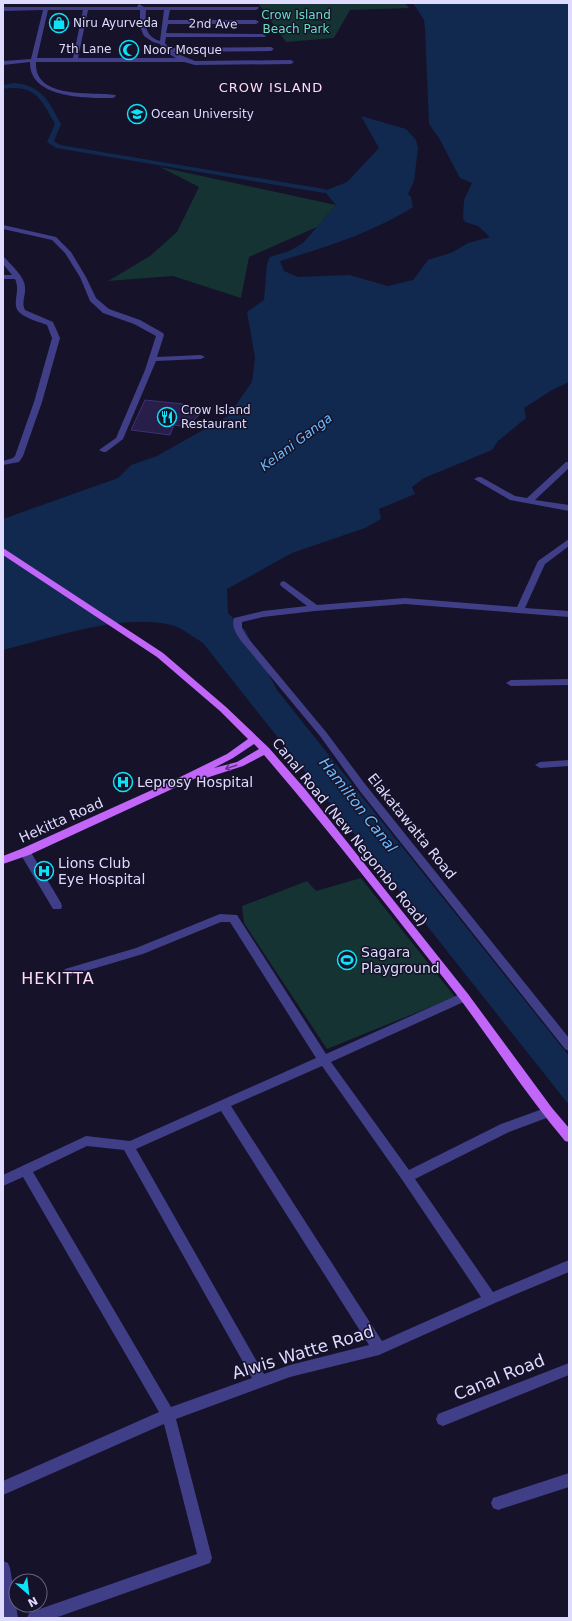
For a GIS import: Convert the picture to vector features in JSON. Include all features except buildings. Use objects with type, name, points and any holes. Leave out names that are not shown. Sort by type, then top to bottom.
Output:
[{"type":"main road","name":"Canal Road (New Negombo Road)","points":[[3,551],[124,630],[175,667],[266,750],[302,792],[464,997],[548,1112],[569,1137]]},
{"type":"main road","name":"Hekitta Road","points":[[3,860],[25,852],[175,784],[230,756],[255,739]]},
{"type":"main road","name":"Hekitta Road","points":[[175,784],[240,764],[266,750]]},
{"type":"street","points":[[54,3],[60,9]]},
{"type":"street","points":[[97,3],[104,9]]},
{"type":"street","points":[[136,3],[143,9]]},
{"type":"street","points":[[176,3],[182,9]]},
{"type":"street","points":[[3,9],[256,8],[252,3]]},
{"type":"street","points":[[46,9],[32,66],[40,81],[55,90],[75,95],[113,96]]},
{"type":"street","points":[[75,60],[86,9]]},
{"type":"street","points":[[143,9],[142,29],[146,35],[152,40],[162,43],[168,50],[184,60]]},
{"type":"street","points":[[162,43],[167,9]]},
{"type":"street","points":[[164,22],[256,22]]},
{"type":"street","name":"2nd Ave","points":[[163,35],[263,36]]},
{"type":"street","points":[[168,50],[271,48]]},
{"type":"street","name":"7th Lane","points":[[3,64],[34,60],[184,60],[195,63],[291,62]]},
{"type":"street","points":[[3,227],[54,238],[68,252],[84,276],[93,299],[106,311],[137,322],[160,335],[153,358],[119,439],[103,450]]},
{"type":"street","points":[[3,463],[16,460],[19,456],[38,402],[56,338],[50,324],[22,311],[19,306],[22,286],[4,260]]},
{"type":"street","points":[[3,277],[17,277]]},
{"type":"street","points":[[153,358],[201,357]]},
{"type":"street","points":[[530,500],[569,464]]},
{"type":"street","points":[[478,479],[507,495],[569,508]]},
{"type":"street","points":[[520,610],[541,563],[569,542]]},
{"type":"street","points":[[284,584],[315,608],[405,601],[569,614]]},
{"type":"street","name":"Elakatawatta Road","points":[[315,608],[263,614],[237,620],[238,628],[245,640],[323,734],[362,787],[569,1046]]},
{"type":"street","points":[[511,683],[569,682]]},
{"type":"street","points":[[540,765],[569,764]]},
{"type":"street","points":[[25,852],[57,906]]},
{"type":"street","points":[[69,972],[139,951],[220,918],[233,918],[323,1059],[407,1177],[490,1299]]},
{"type":"street","points":[[3,1181],[86,1141],[131,1146],[464,997]]},
{"type":"street","points":[[224,1105],[379,1349]]},
{"type":"street","points":[[407,1177],[505,1128],[548,1112]]},
{"type":"street","points":[[127,1145],[261,1382]]},
{"type":"street","points":[[26,1171],[168,1415],[205,1558],[34,1618]]},
{"type":"street","name":"Alwis Watte Road","points":[[3,1488],[168,1415],[290,1371],[379,1349],[490,1299],[569,1266]]},
{"type":"street","name":"Canal Road","points":[[443,1419],[569,1369]]},
{"type":"street","points":[[498,1503],[569,1480]]},
{"type":"street","points":[[3,1568],[11,1618]]},
{"type":"green space","name":"Crow Island Beach Park","points":[[258,3],[405,3],[409,8],[350,10],[334,38],[286,42]]},
{"type":"green space","points":[[160,167],[336,205],[317,227],[249,257],[241,298],[173,276],[108,281],[150,256],[177,232],[199,187]]},
{"type":"green space","name":"Sagara Playground","points":[[361,878],[455,997],[327,1049],[244,923],[242,906],[307,881],[316,891]]},
{"type":"water","points":[[413,3],[569,3],[569,382],[552,390],[524,408],[526,418],[498,441],[492,450],[424,478],[412,487],[415,494],[379,509],[381,519],[365,528],[292,553],[227,589],[228,613],[245,630],[277,690],[569,1056],[569,1105],[203,643],[184,630],[175,626],[152,622],[131,622],[87,628],[3,650],[3,519],[118,478],[131,465],[157,456],[228,416],[252,382],[255,357],[247,312],[264,300],[267,263],[270,257],[289,251],[303,243],[336,205],[324,191],[347,182],[379,148],[361,116],[406,129],[416,140],[418,148],[414,181],[408,194],[411,197],[413,207],[365,232],[331,245],[280,261],[284,271],[298,277],[349,275],[388,286],[413,280],[428,260],[453,252],[468,243],[490,237],[478,226],[465,222],[463,218],[464,200],[472,183],[460,178],[439,138],[429,124],[424,20]]},
{"type":"waterway","points":[[3,87],[14,85],[24,86],[31,88],[38,93],[48,106],[58,124],[50,142],[58,147],[324,191]]},
{"type":"place","name":"Niru Ayurveda","points":[[59,23]]},
{"type":"place","name":"Noor Mosque","points":[[129,50]]},
{"type":"place","name":"Ocean University","points":[[137,114]]},
{"type":"place","name":"Crow Island Restaurant","points":[[167,417]]},
{"type":"place","name":"Leprosy Hospital","points":[[123,782]]},
{"type":"place","name":"Lions Club Eye Hospital","points":[[44,871]]},
{"type":"place","name":"Sagara Playground","points":[[347,960]]},
{"type":"district","name":"CROW ISLAND","points":[[271,87]]},
{"type":"district","name":"HEKITTA","points":[[58,978]]},
{"type":"water label","name":"Kelani Ganga","points":[[296,442]]},
{"type":"water label","name":"Hamilton Canal","points":[[358,805]]}]
